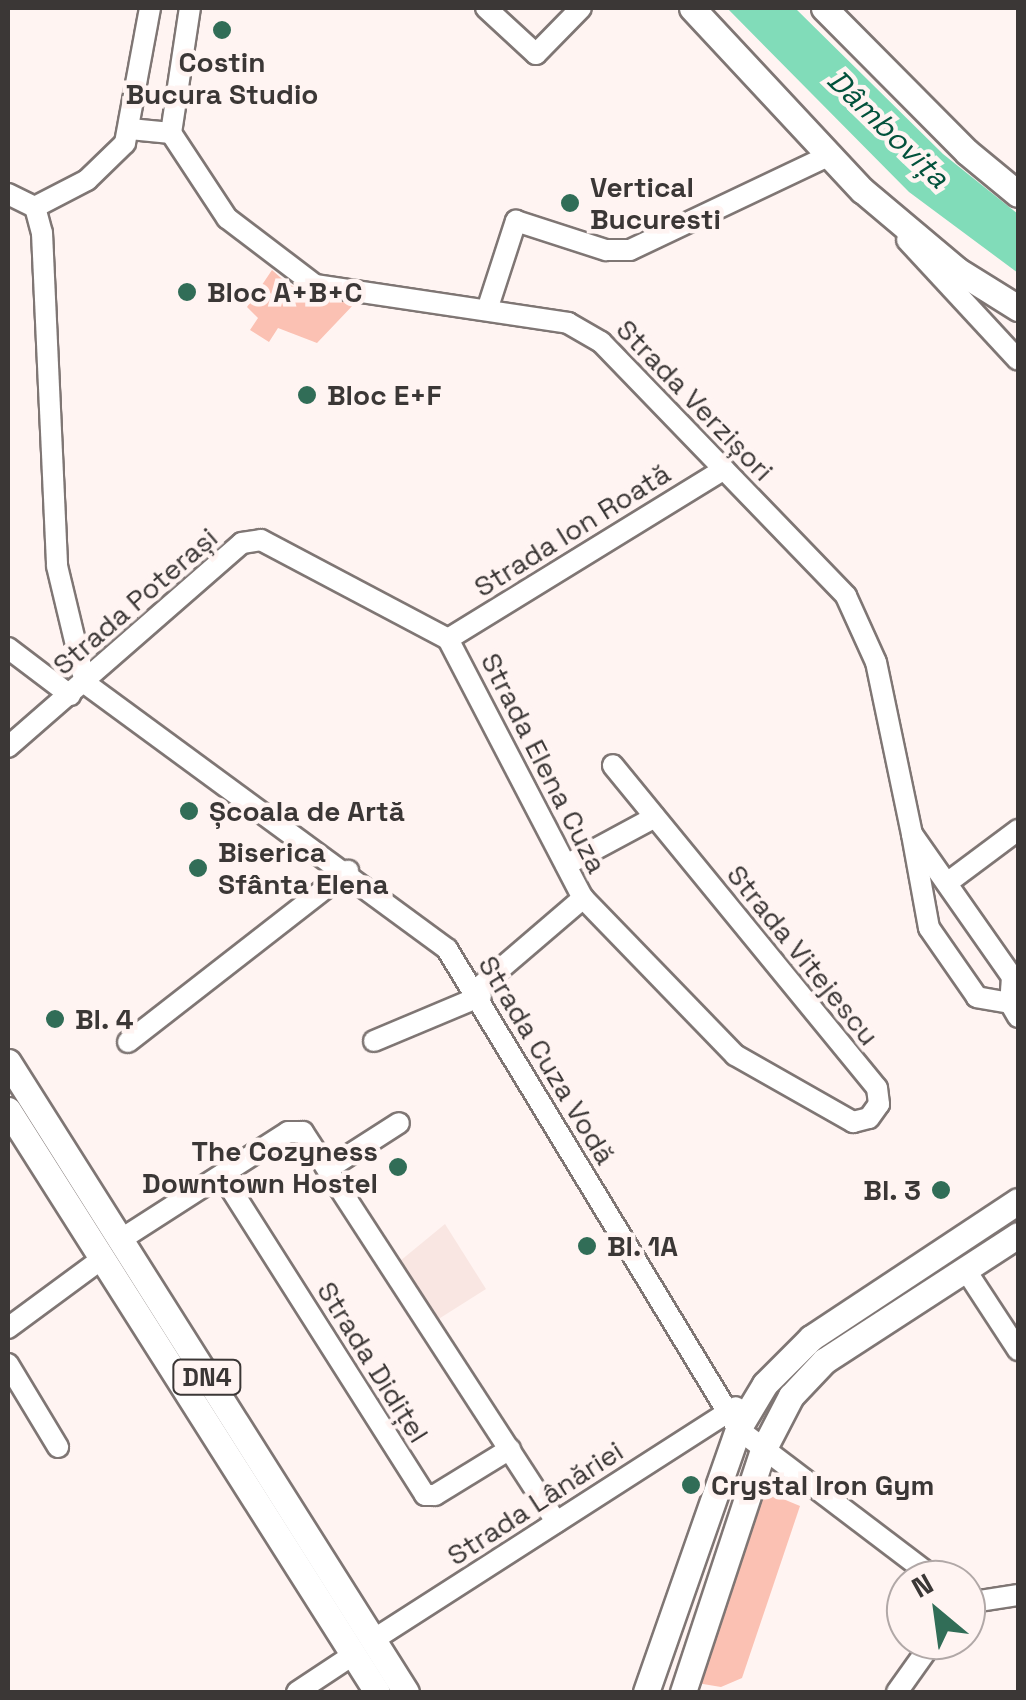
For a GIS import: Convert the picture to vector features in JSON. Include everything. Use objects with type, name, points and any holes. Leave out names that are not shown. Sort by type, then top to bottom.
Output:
[{"type":"main road","points":[[692,8],[862,190],[957,270],[1018,308]]},
{"type":"main road","points":[[824,8],[967,152],[1018,194]]},
{"type":"main road","name":"DN4","points":[[8,1062],[112,1249],[363,1647],[406,1692]]},
{"type":"main road","name":"DN4","points":[[8,1110],[112,1249]]},
{"type":"main road","points":[[646,1692],[733,1421],[810,1338],[1018,1200]]},
{"type":"main road","points":[[682,1692],[762,1450],[791,1396],[824,1360],[1018,1234]]},
{"type":"main road","name":"DN4","points":[[363,1647],[377,1692]]},
{"type":"street","points":[[35,207],[102,168],[130,130],[150,8]]},
{"type":"street","points":[[486,8],[536,54],[573,15],[549,8]]},
{"type":"street","points":[[130,130],[171,133],[194,9]]},
{"type":"street","name":"Strada Verzișori","points":[[171,133],[226,218],[315,285],[487,310],[591,333],[724,469],[858,614],[883,687],[929,928],[977,997],[1014,1010],[1015,974],[912,834]]},
{"type":"street","points":[[487,310],[516,221],[606,250],[630,250],[830,156]]},
{"type":"street","points":[[862,190],[1018,360]]},
{"type":"street","points":[[8,194],[35,207],[44,240],[58,566],[77,689]]},
{"type":"street","name":"Strada Ion Roată","points":[[448,638],[724,469]]},
{"type":"street","name":"Strada Poterași","points":[[8,748],[255,538]]},
{"type":"street","name":"Strada Elena Cuza","points":[[255,538],[448,638],[583,898],[735,1055],[854,1122]]},
{"type":"street","name":"Strada Cuza Vodă","points":[[8,648],[77,689],[348,871],[447,949],[479,992],[733,1421],[762,1450],[909,1560]]},
{"type":"street","name":"Strada Vitejescu","points":[[614,765],[876,1088],[875,1112],[854,1122]]},
{"type":"street","points":[[566,865],[655,817]]},
{"type":"street","points":[[947,883],[1018,830]]},
{"type":"street","points":[[128,1042],[348,871]]},
{"type":"street","points":[[374,1041],[479,992],[583,898]]},
{"type":"street","points":[[329,1168],[399,1123]]},
{"type":"street","points":[[8,1328],[112,1249],[295,1130],[310,1138],[556,1522]]},
{"type":"street","name":"Strada Didițel","points":[[222,1175],[425,1495],[436,1496],[510,1449]]},
{"type":"street","points":[[965,1269],[1018,1350]]},
{"type":"street","points":[[8,1364],[58,1447]]},
{"type":"street","name":"Strada Lânăriei","points":[[297,1692],[556,1522],[733,1421]]},
{"type":"street","points":[[986,1603],[1018,1595]]},
{"type":"street","points":[[896,1692],[919,1660]]},
{"type":"shaded area","points":[[272,270],[289,285],[356,302],[317,343],[278,328],[269,342],[250,330],[258,318],[247,307]]},
{"type":"shaded area","points":[[445,1224],[486,1289],[437,1320],[400,1261]]},
{"type":"shaded area","points":[[764,1491],[800,1506],[742,1678],[721,1687],[697,1683]]},
{"type":"water","name":"Dâmbovița","points":[[727,8],[795,8],[943,154],[1018,214],[1018,273],[909,192]]},
{"type":"place","name":"Costin Bucura Studio","points":[[222,30]]},
{"type":"place","name":"Vertical Bucuresti","points":[[570,203]]},
{"type":"place","name":"Bloc A+B+C","points":[[187,292]]},
{"type":"place","name":"Bloc E+F","points":[[307,395]]},
{"type":"place","name":"Școala de Artă","points":[[189,811]]},
{"type":"place","name":"Biserica Sfânta Elena","points":[[198,868]]},
{"type":"place","name":"Bl. 4","points":[[55,1019]]},
{"type":"place","name":"The Cozyness Downtown Hostel","points":[[398,1167]]},
{"type":"place","name":"Bl. 3","points":[[941,1190]]},
{"type":"place","name":"Bl. 1A","points":[[587,1246]]},
{"type":"place","name":"Crystal Iron Gym","points":[[691,1485]]}]
